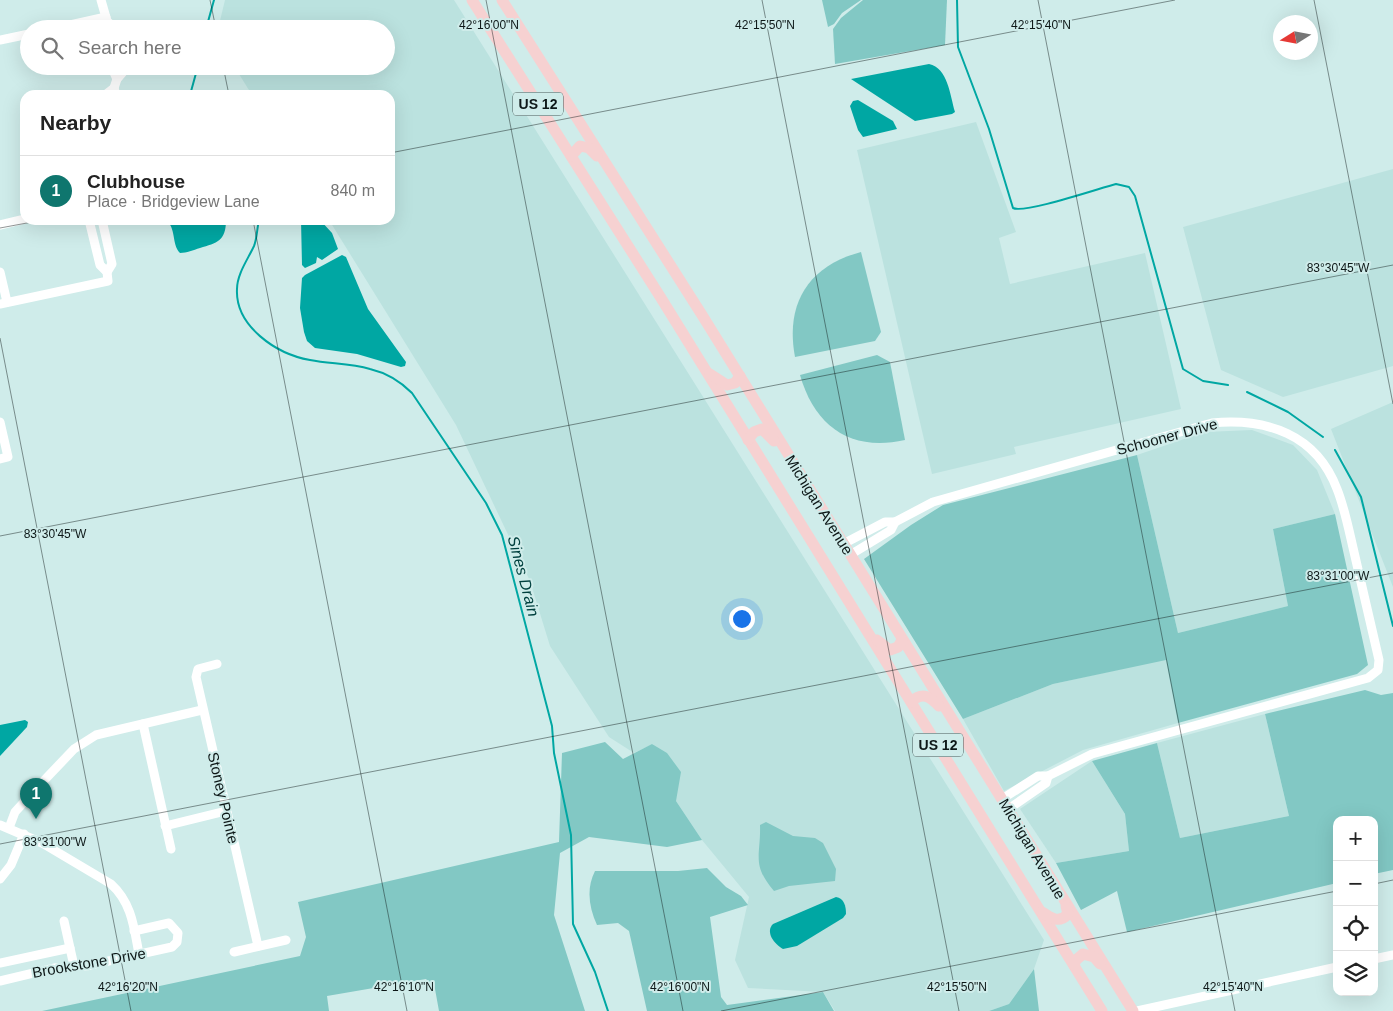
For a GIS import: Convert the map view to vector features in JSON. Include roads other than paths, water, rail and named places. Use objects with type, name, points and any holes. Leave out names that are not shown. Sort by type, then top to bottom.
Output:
[{"type":"main road","name":"Michigan Avenue","points":[[472,0],[707,372],[1102,1011]]},
{"type":"main road","name":"Michigan Avenue","points":[[502,0],[740,376],[1132,1011]]},
{"type":"main road","points":[[570,156],[580,146],[589,148],[610,170]]},
{"type":"main road","points":[[707,372],[727,385],[735,383],[740,376]]},
{"type":"main road","points":[[748,440],[757,430],[766,431],[796,468]]},
{"type":"main road","points":[[870,634],[890,650],[898,647],[902,640]]},
{"type":"main road","points":[[911,702],[916,697],[927,696],[952,720]]},
{"type":"main road","points":[[1040,912],[1054,920],[1061,919],[1068,914],[1066,906]]},
{"type":"main road","points":[[1074,964],[1079,957],[1088,954],[1094,957],[1112,976]]},
{"type":"street","points":[[102,0],[105,20]]},
{"type":"street","points":[[0,40],[20,36]]},
{"type":"street","points":[[116,87],[122,75]]},
{"type":"street","points":[[0,225],[20,220]]},
{"type":"street","points":[[90,225],[100,266],[107,276]]},
{"type":"street","points":[[103,225],[112,264],[107,276]]},
{"type":"street","points":[[0,272],[3,303],[107,276]]},
{"type":"street","name":"Schooner Drive","points":[[843,544],[885,522],[895,522],[933,502],[1212,423],[1245,421],[1280,429],[1310,449],[1330,475],[1342,503],[1379,660],[1376,673],[1368,678],[1092,754],[1048,776],[1046,783],[1004,804]]},
{"type":"street","points":[[0,422],[8,457],[0,459]]},
{"type":"street","name":"Schooner Drive","points":[[850,555],[891,530],[895,522]]},
{"type":"street","name":"Stoney Pointe","points":[[217,664],[198,669],[196,677],[202,710],[258,946]]},
{"type":"street","points":[[139,954],[126,899],[111,884],[24,834],[4,826],[79,744],[96,735],[202,710]]},
{"type":"street","points":[[143,724],[171,850]]},
{"type":"street","points":[[165,826],[226,811]]},
{"type":"street","points":[[0,879],[11,866],[24,834]]},
{"type":"street","points":[[64,921],[74,966]]},
{"type":"street","name":"Brookstone Drive","points":[[0,981],[54,968],[86,966],[172,947],[177,942],[178,933],[169,923],[134,931]]},
{"type":"street","points":[[234,952],[286,940]]},
{"type":"street","points":[[0,963],[70,948]]},
{"type":"street","points":[[1378,958],[1393,955]]},
{"type":"street","points":[[1137,1011],[1333,968]]},
{"type":"waterway","name":"Sines Drain","points":[[208,20],[214,0]]},
{"type":"waterway","points":[[957,0],[958,47],[989,129],[1013,208],[1020,209],[1046,204],[1116,184],[1129,187],[1135,196],[1183,369],[1203,381],[1228,385]]},
{"type":"waterway","name":"Sines Drain","points":[[191,90],[196,75]]},
{"type":"waterway","name":"Sines Drain","points":[[258,225],[255,243],[237,283],[238,302],[250,326],[271,345],[284,352],[297,357],[370,369],[388,375],[403,385],[412,393],[486,503],[502,535],[552,726],[554,753],[571,835],[573,924],[595,972],[608,1011]]},
{"type":"waterway","points":[[1247,392],[1288,412],[1323,437]]},
{"type":"waterway","points":[[1335,450],[1361,497],[1393,626]]},
{"type":"place","name":"Clubhouse","points":[[36,819]]}]
